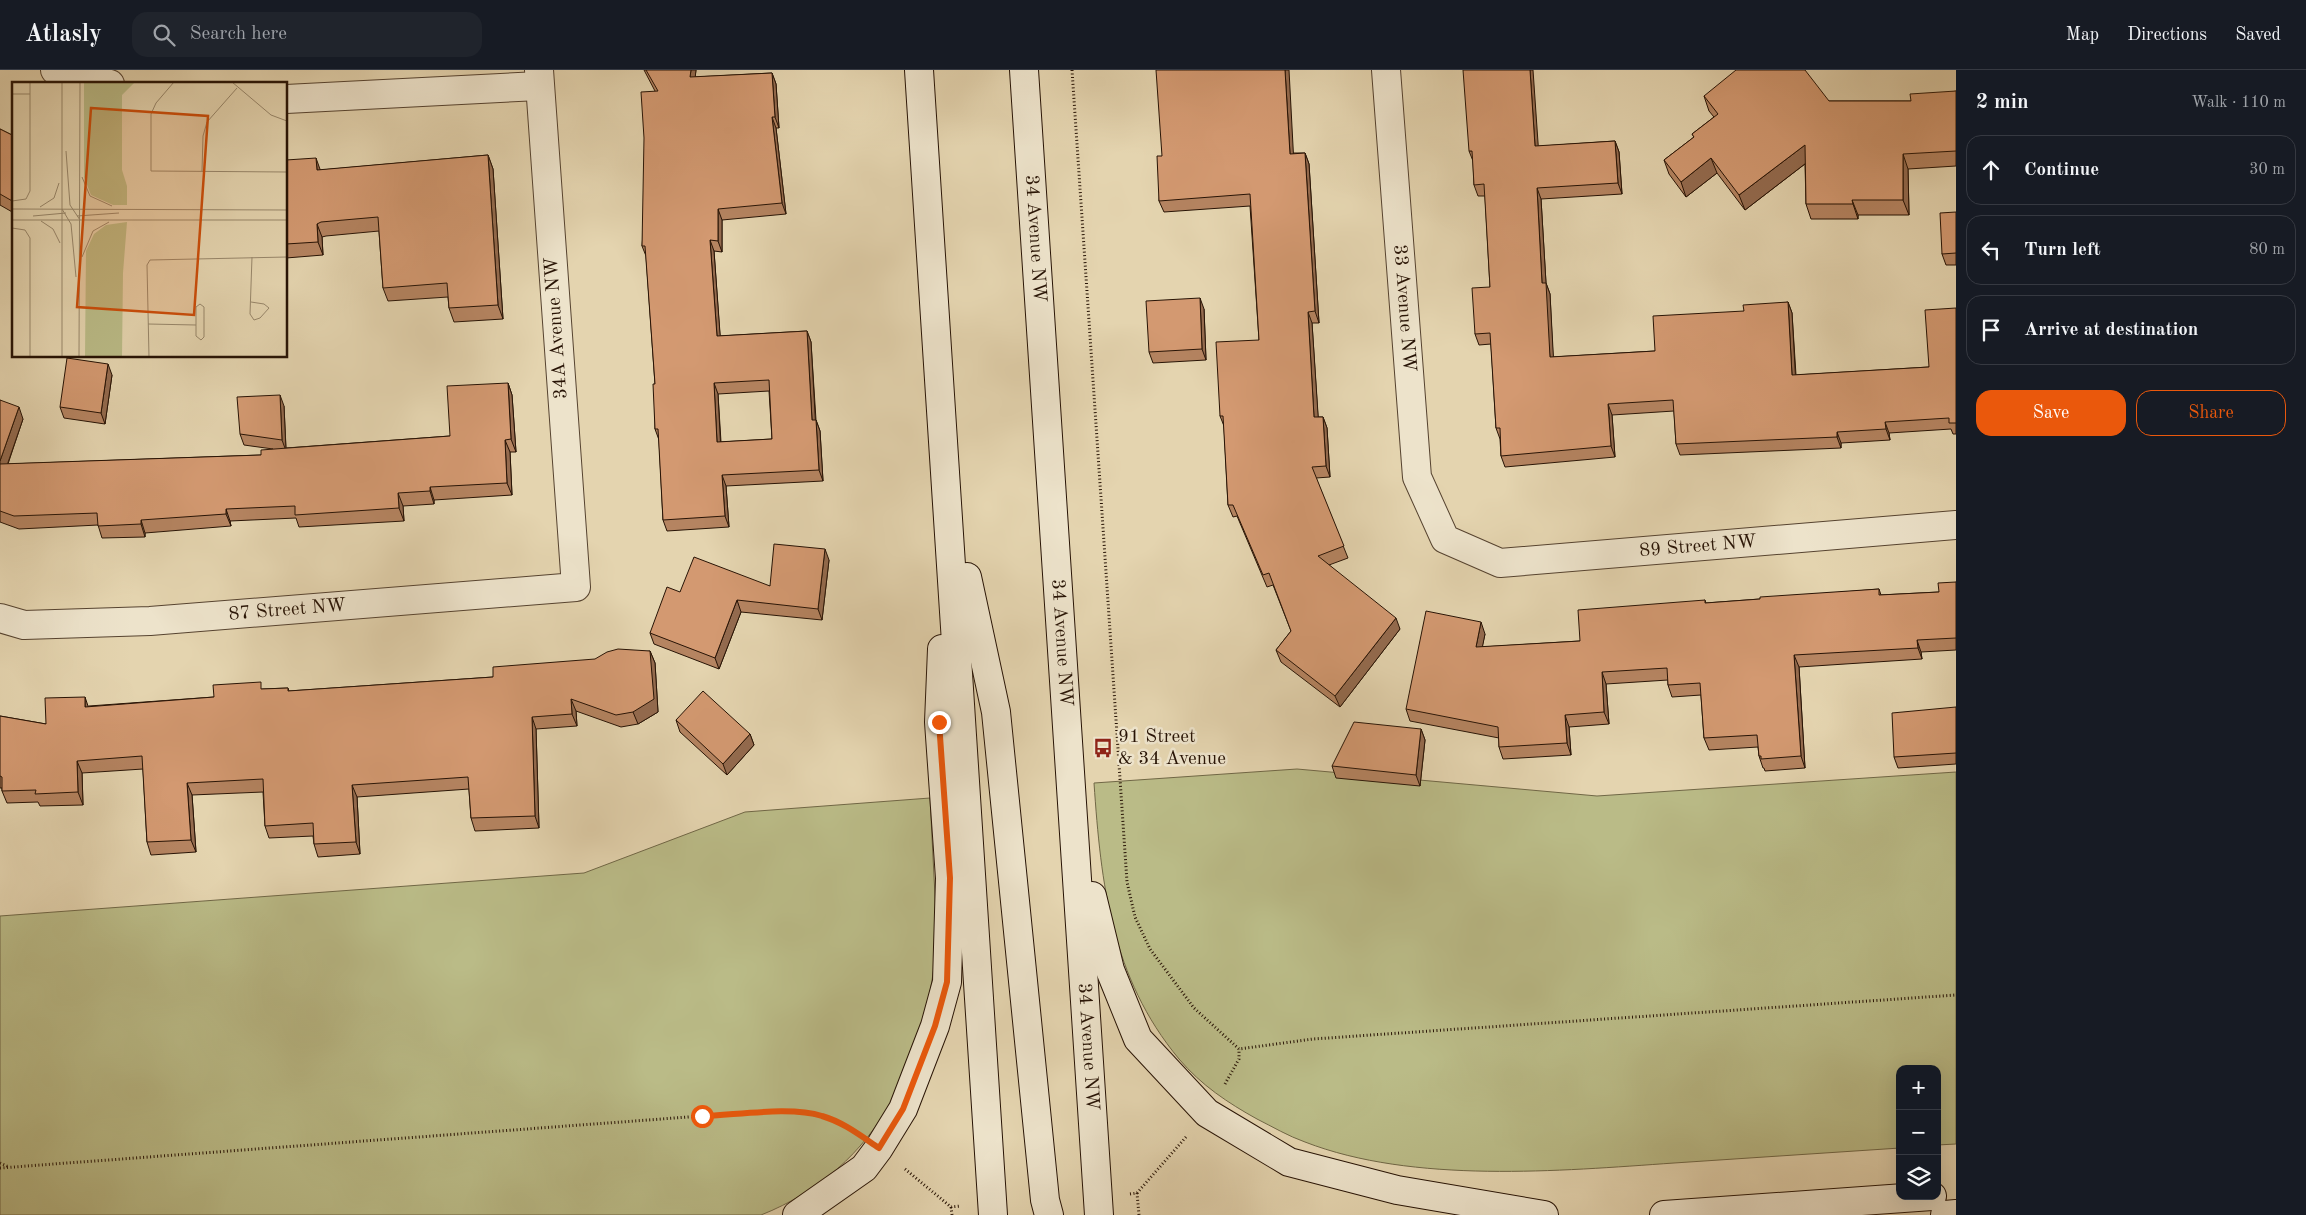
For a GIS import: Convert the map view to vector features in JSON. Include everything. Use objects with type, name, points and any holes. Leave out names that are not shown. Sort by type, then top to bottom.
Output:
[{"type":"main road","points":[[55,70],[102,82]]},
{"type":"main road","points":[[919,70],[948,493],[993,1215]]},
{"type":"main road","name":"34 Avenue NW","points":[[1024,70],[1099,1215]]},
{"type":"main road","name":"33 Avenue NW","points":[[1386,70],[1417,478],[1445,539]]},
{"type":"main road","points":[[288,99],[539,78]]},
{"type":"main road","name":"34A Avenue NW","points":[[539,78],[576,587]]},
{"type":"main road","points":[[797,1215],[864,1168],[879,1148],[903,1109],[935,1026],[947,982],[950,878],[939,722],[948,493]]},
{"type":"main road","points":[[948,493],[996,712],[1045,1200],[1049,1215]]},
{"type":"main road","name":"89 Street NW","points":[[1445,539],[1500,563],[1956,525]]},
{"type":"main road","name":"87 Street NW","points":[[0,618],[24,625],[150,621],[576,587]]},
{"type":"main road","points":[[1074,823],[1110,970],[1138,1039],[1208,1113],[1289,1162],[1397,1190],[1544,1215]]},
{"type":"main road","points":[[1941,1196],[1956,1195]]},
{"type":"main road","points":[[1664,1215],[1896,1199]]},
{"type":"main road","points":[[1945,1215],[1956,1214]]},
{"type":"path","points":[[1072,70],[1127,882],[1135,917],[1150,949],[1194,1008],[1239,1049],[1313,1039],[1956,995]]},
{"type":"path","points":[[0,1168],[702,1116],[789,1112],[821,1115],[846,1126],[879,1148],[951,1207],[952,1215]]},
{"type":"path","points":[[0,1163],[10,1167]]},
{"type":"path","points":[[1137,1193],[1138,1215]]},
{"type":"green space","points":[[1297,769],[1597,796],[1956,772],[1956,1144],[1941,1145],[1941,1065],[1896,1065],[1896,1148],[1583,1169],[1487,1171],[1439,1169],[1392,1164],[1347,1155],[1305,1142],[1246,1113],[1215,1093],[1187,1068],[1156,1028],[1138,995],[1124,962],[1114,928],[1106,893],[1101,857],[1094,783]]},
{"type":"green space","points":[[930,798],[937,935],[932,980],[923,1024],[909,1065],[891,1103],[867,1138],[838,1169],[802,1194],[761,1215],[0,1215],[0,916],[584,873],[745,812]]},
{"type":"building","points":[[646,70],[691,70],[690,77],[772,73],[775,117],[772,117],[782,203],[718,209],[718,241],[710,240],[717,336],[807,331],[812,420],[816,420],[819,470],[722,475],[725,516],[663,520],[658,429],[655,429],[653,384],[655,384],[645,246],[642,246],[644,138],[641,92],[658,91]],"holes":[[[769,380],[772,439],[717,442],[714,383]]]},
{"type":"building","points":[[1156,70],[1285,70],[1290,154],[1305,153],[1315,311],[1308,312],[1314,417],[1323,417],[1326,466],[1312,467],[1344,546],[1318,556],[1396,618],[1335,696],[1276,650],[1291,631],[1269,573],[1263,575],[1233,505],[1228,505],[1223,416],[1220,416],[1216,342],[1259,340],[1250,194],[1159,201],[1157,156],[1162,156]]},
{"type":"building","points":[[1463,70],[1530,70],[1535,146],[1615,141],[1618,183],[1537,188],[1542,283],[1546,283],[1550,357],[1655,351],[1653,316],[1744,311],[1743,305],[1788,302],[1792,375],[1929,367],[1925,310],[1956,308],[1956,423],[1949,423],[1949,418],[1885,422],[1886,429],[1837,432],[1837,437],[1676,444],[1673,400],[1608,404],[1611,446],[1501,456],[1500,428],[1496,428],[1490,333],[1475,334],[1472,288],[1490,287],[1484,184],[1474,185],[1472,151],[1469,151]]},
{"type":"building","points":[[1736,70],[1805,70],[1829,101],[1911,101],[1910,94],[1956,91],[1956,151],[1903,154],[1903,200],[1852,200],[1853,204],[1806,204],[1805,145],[1739,195],[1711,158],[1681,182],[1664,160],[1694,137],[1692,134],[1718,114],[1704,96]]},
{"type":"building","points":[[0,129],[12,135],[12,201],[0,194]]},
{"type":"building","points":[[488,155],[498,305],[449,308],[447,283],[383,288],[378,217],[321,222],[317,224],[318,242],[288,244],[288,160],[316,158],[317,170]]},
{"type":"building","points":[[1956,212],[1956,253],[1942,254],[1940,213]]},
{"type":"building","points":[[1200,298],[1202,349],[1149,352],[1146,301]]},
{"type":"building","points":[[67,358],[108,364],[101,413],[60,407]]},
{"type":"building","points":[[508,383],[511,439],[505,440],[507,483],[430,487],[430,491],[398,493],[399,508],[295,515],[295,506],[226,509],[226,514],[141,520],[141,524],[98,526],[97,513],[14,516],[0,511],[0,464],[261,455],[261,450],[450,436],[447,386]]},
{"type":"building","points":[[280,395],[282,440],[240,434],[237,397]]},
{"type":"building","points":[[0,400],[19,407],[0,461]]},
{"type":"building","points":[[774,544],[825,549],[818,609],[737,600],[715,658],[650,633],[667,587],[680,592],[694,557],[770,586]]},
{"type":"building","points":[[1956,582],[1956,638],[1917,640],[1918,648],[1794,655],[1801,756],[1761,759],[1757,735],[1704,738],[1700,683],[1668,685],[1667,668],[1602,672],[1604,712],[1565,715],[1567,743],[1499,747],[1498,727],[1406,709],[1426,611],[1481,622],[1476,647],[1580,641],[1578,610],[1705,600],[1705,603],[1760,599],[1760,597],[1879,589],[1879,595],[1939,592],[1938,583]]},
{"type":"building","points":[[618,649],[650,651],[654,699],[633,712],[616,715],[571,699],[572,714],[532,717],[535,816],[471,818],[468,777],[352,785],[356,842],[314,844],[313,823],[265,826],[263,779],[187,783],[191,840],[147,842],[142,756],[77,761],[78,792],[35,794],[36,790],[2,791],[2,777],[0,776],[0,716],[46,724],[45,698],[85,697],[85,707],[214,697],[213,685],[261,682],[261,689],[288,688],[288,691],[493,677],[493,667],[595,659],[607,652]]},
{"type":"building","points":[[703,691],[750,734],[723,764],[676,720]]},
{"type":"building","points":[[1956,707],[1956,753],[1894,757],[1892,713]]},
{"type":"building","points":[[1354,722],[1421,729],[1416,775],[1332,766]]},
{"type":"place","name":"91 Street & 34 Avenue","points":[[1103,748]]},
{"type":"route","points":[[702,1116],[789,1112],[821,1115],[846,1126],[879,1148],[903,1109],[935,1026],[947,982],[950,878],[939,722]]}]
